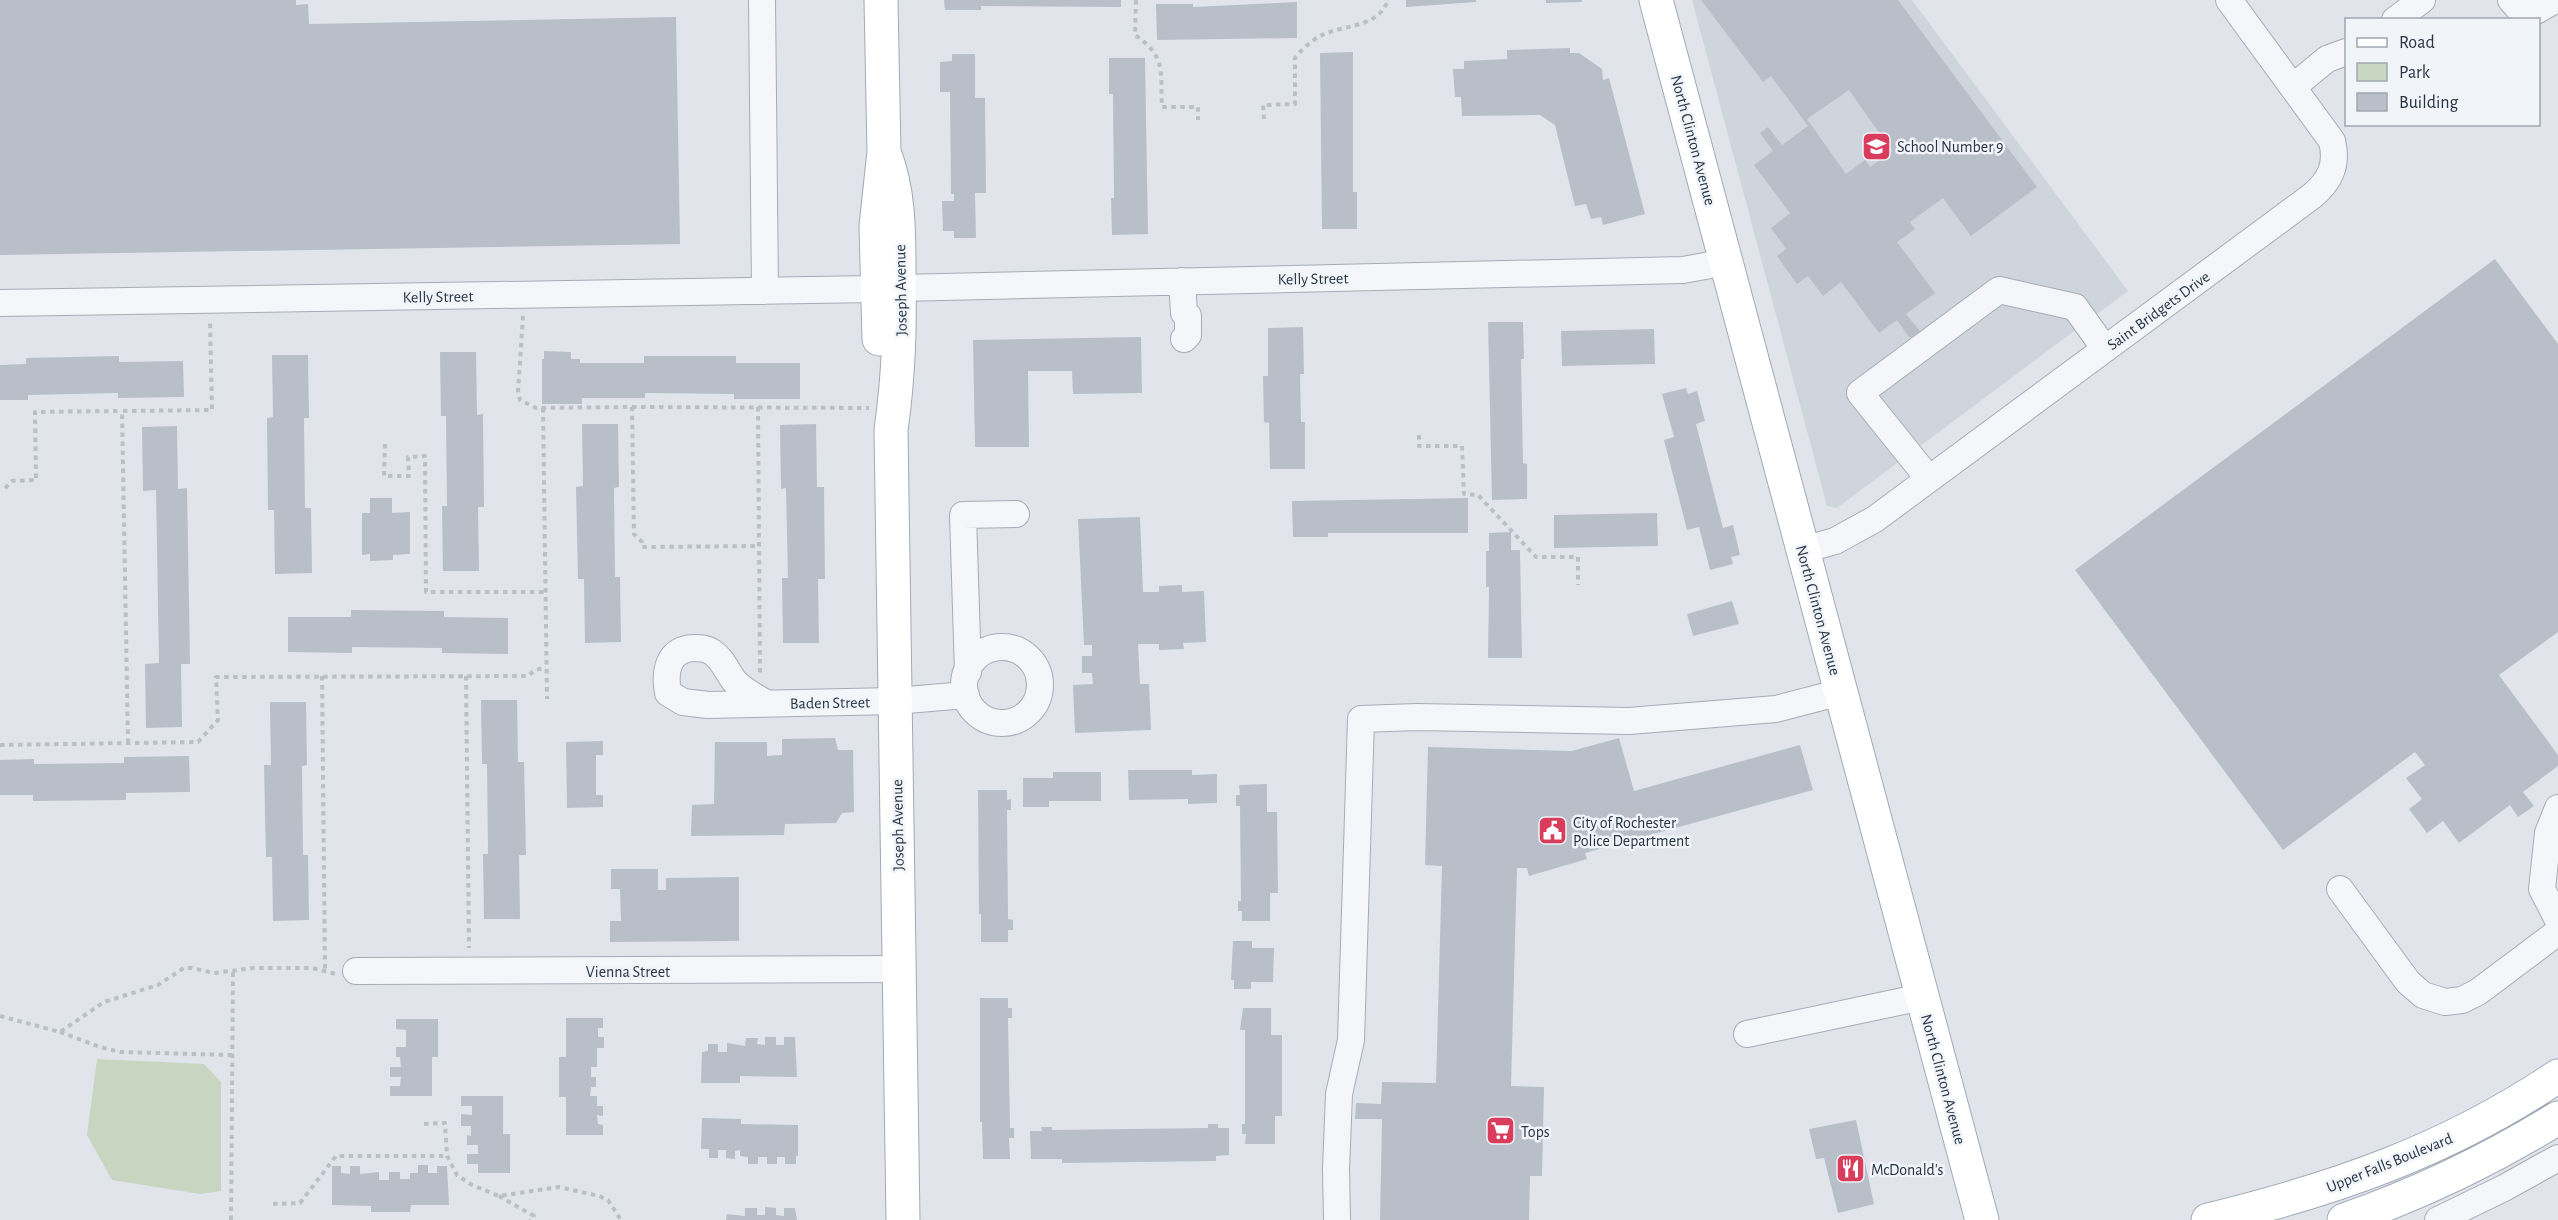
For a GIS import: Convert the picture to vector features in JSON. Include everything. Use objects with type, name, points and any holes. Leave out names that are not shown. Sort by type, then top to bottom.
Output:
[{"type":"main road","name":"Joseph Avenue","points":[[881,0],[884,152],[877,206],[888,288],[881,367],[889,419],[903,1220]]},
{"type":"main road","name":"North Clinton Avenue","points":[[1656,0],[1982,1220]]},
{"type":"main road","name":"Upper Falls Boulevard","points":[[2208,1220],[2329,1188],[2399,1162],[2484,1121],[2558,1076]]},
{"type":"main road","points":[[2344,1220],[2454,1176],[2503,1151],[2558,1118]]},
{"type":"street","points":[[762,0],[765,291]]},
{"type":"street","name":"Saint Bridgets Drive","points":[[1803,550],[1832,542],[1862,527],[2312,196],[2328,180],[2335,162],[2332,141],[2229,0]]},
{"type":"street","points":[[2398,18],[2422,0]]},
{"type":"street","points":[[2511,0],[2518,8],[2534,12],[2555,0]]},
{"type":"street","points":[[2293,87],[2327,59],[2345,52]]},
{"type":"street","name":"Kelly Street","points":[[0,303],[765,291],[1683,270],[1726,262]]},
{"type":"street","points":[[1182,281],[1184,313]]},
{"type":"street","points":[[1929,479],[1860,393],[1999,290],[2075,307],[2105,349]]},
{"type":"street","name":"Baden Street","points":[[764,702],[895,701],[967,684],[963,515],[1016,514]]},
{"type":"street","points":[[1337,1220],[1336,1169],[1339,1094],[1351,1040],[1361,719],[1417,717],[1629,721],[1776,709],[1841,692]]},
{"type":"street","points":[[2558,808],[2548,833],[2542,889],[2558,920]]},
{"type":"street","points":[[2340,889],[2408,982],[2423,995],[2445,1002],[2462,1000],[2478,992],[2558,932]]},
{"type":"street","name":"Vienna Street","points":[[348,973],[900,969]]},
{"type":"street","points":[[1747,1034],[1922,997]]},
{"type":"street","points":[[2438,1220],[2556,1166]]},
{"type":"path","points":[[1136,0],[1135,35],[1156,52],[1160,62],[1162,108],[1198,107],[1198,120]]},
{"type":"path","points":[[1264,119],[1263,105],[1295,104],[1295,58],[1299,53],[1319,36],[1370,21],[1381,14],[1388,0]]},
{"type":"path","points":[[525,295],[519,392],[520,400],[528,405],[543,408],[758,408],[889,419]]},
{"type":"path","points":[[5,488],[12,481],[36,480],[35,412],[212,410],[210,300]]},
{"type":"path","points":[[632,407],[634,534],[642,542],[642,547],[759,546]]},
{"type":"path","points":[[543,408],[547,699]]},
{"type":"path","points":[[758,408],[759,546],[764,702]]},
{"type":"path","points":[[122,411],[128,743]]},
{"type":"path","points":[[1419,435],[1419,446],[1462,446],[1464,494],[1478,495],[1536,557],[1578,557],[1578,585]]},
{"type":"path","points":[[385,444],[384,476],[409,476],[408,457],[424,456],[426,592],[545,592]]},
{"type":"path","points":[[0,745],[198,742],[218,720],[216,676],[528,676],[534,670],[546,668]]},
{"type":"path","points":[[322,676],[325,971]]},
{"type":"path","points":[[466,676],[469,972]]},
{"type":"path","points":[[60,1032],[104,1002],[158,985],[184,968],[214,973],[254,968],[312,968],[348,973]]},
{"type":"path","points":[[231,1220],[233,971]]},
{"type":"path","points":[[0,1016],[60,1032],[120,1052],[232,1054]]},
{"type":"path","points":[[424,1124],[445,1123],[447,1156],[457,1175],[534,1216],[531,1220]]},
{"type":"path","points":[[273,1204],[300,1203],[336,1156],[447,1156]]},
{"type":"path","points":[[499,1196],[559,1187],[608,1200],[621,1220]]},
{"type":"shaded area","name":"School Number 9","points":[[1692,0],[1912,0],[2128,291],[1837,508],[1827,506]]},
{"type":"green space","points":[[97,1059],[204,1064],[221,1082],[221,1191],[200,1194],[112,1180],[87,1135]]},
{"type":"building","points":[[0,0],[296,0],[296,5],[308,4],[309,24],[676,17],[680,244],[0,255]]},
{"type":"building","points":[[944,0],[1121,0],[1121,7],[981,6],[981,10],[945,10]]},
{"type":"building","points":[[1406,0],[1476,0],[1476,2],[1406,7]]},
{"type":"building","points":[[1546,0],[1582,0],[1582,2],[1546,3]]},
{"type":"building","points":[[1701,0],[1898,0],[2037,187],[1971,236],[1943,198],[1910,222],[1915,229],[1897,242],[1935,293],[1906,314],[1920,331],[1910,338],[1897,320],[1879,333],[1841,282],[1823,296],[1808,276],[1797,284],[1777,256],[1786,249],[1771,228],[1790,213],[1754,165],[1773,151],[1760,133],[1768,127],[1782,145],[1808,126],[1771,76],[1763,82]],"holes":[[[1849,90],[1892,151],[1870,167],[1865,160],[1846,174],[1807,119]]]},
{"type":"building","points":[[1297,2],[1297,38],[1157,40],[1156,4],[1193,4],[1193,7]]},
{"type":"building","points":[[1570,48],[1570,53],[1579,53],[1602,69],[1603,80],[1609,78],[1645,214],[1603,225],[1601,217],[1591,219],[1586,204],[1575,206],[1555,125],[1540,115],[1462,116],[1461,97],[1455,97],[1453,69],[1464,69],[1464,61],[1507,59],[1507,50]]},
{"type":"building","points":[[1353,52],[1353,192],[1357,192],[1357,229],[1322,229],[1320,53]]},
{"type":"building","points":[[952,54],[975,54],[975,98],[985,98],[986,193],[975,193],[976,238],[954,238],[954,231],[943,231],[942,201],[954,201],[954,194],[951,194],[950,92],[940,92],[940,62],[952,61]]},
{"type":"building","points":[[1109,58],[1145,58],[1148,234],[1112,235],[1113,94],[1109,94]]},
{"type":"building","points":[[2495,259],[2558,344],[2558,632],[2499,675],[2558,755],[2558,766],[2523,792],[2534,806],[2518,817],[2510,805],[2459,843],[2443,821],[2427,833],[2409,809],[2422,799],[2406,778],[2425,765],[2415,752],[2283,850],[2075,570]]},
{"type":"building","points":[[1488,322],[1523,322],[1524,359],[1521,359],[1523,463],[1527,464],[1527,499],[1492,500]]},
{"type":"building","points":[[1303,327],[1304,374],[1300,374],[1301,422],[1305,422],[1305,469],[1270,469],[1269,423],[1264,422],[1263,376],[1268,376],[1268,328]]},
{"type":"building","points":[[1654,329],[1655,364],[1562,366],[1561,331]]},
{"type":"building","points":[[1141,337],[1142,393],[1073,394],[1072,371],[1028,371],[1029,447],[975,447],[973,340]]},
{"type":"building","points":[[544,351],[571,352],[571,359],[580,359],[580,363],[644,363],[644,356],[736,356],[736,363],[800,363],[800,399],[734,399],[734,394],[645,393],[645,398],[582,398],[582,404],[542,404]]},
{"type":"building","points":[[440,352],[476,352],[477,415],[483,414],[484,507],[478,507],[479,571],[443,571],[442,506],[447,506],[446,416],[441,416]]},
{"type":"building","points":[[272,355],[308,355],[309,418],[304,418],[305,508],[311,508],[312,573],[275,574],[274,510],[268,510],[267,418],[273,417]]},
{"type":"building","points":[[119,356],[119,362],[183,361],[184,397],[118,398],[118,393],[28,395],[28,400],[0,400],[0,365],[26,364],[26,358]]},
{"type":"building","points":[[1686,388],[1688,394],[1697,391],[1705,421],[1696,424],[1723,528],[1733,525],[1740,555],[1731,557],[1733,564],[1710,570],[1699,527],[1687,530],[1664,440],[1674,437],[1662,394]]},
{"type":"building","points":[[582,424],[618,424],[619,487],[614,488],[615,577],[620,577],[621,642],[585,643],[584,579],[578,579],[576,487],[583,486]]},
{"type":"building","points":[[816,424],[817,487],[824,487],[825,579],[818,579],[819,643],[783,643],[782,578],[788,578],[786,488],[781,489],[780,425]]},
{"type":"building","points":[[177,426],[178,489],[187,488],[190,664],[181,664],[182,727],[146,728],[145,664],[159,663],[156,490],[143,491],[142,427]]},
{"type":"building","points":[[370,498],[392,498],[392,513],[410,512],[410,554],[393,555],[393,560],[370,561],[370,554],[362,555],[362,513],[370,513]]},
{"type":"building","points":[[1468,498],[1468,533],[1328,533],[1328,537],[1293,537],[1292,501]]},
{"type":"building","points":[[1657,513],[1658,546],[1554,548],[1554,515]]},
{"type":"building","points":[[1140,517],[1143,592],[1159,592],[1159,586],[1182,585],[1182,592],[1204,591],[1206,642],[1183,643],[1184,649],[1159,650],[1159,644],[1138,644],[1140,684],[1149,684],[1151,730],[1075,733],[1073,685],[1093,684],[1092,673],[1082,673],[1082,656],[1092,656],[1092,645],[1084,645],[1078,519]]},
{"type":"building","points":[[1511,532],[1511,550],[1520,550],[1522,658],[1488,658],[1489,587],[1486,587],[1486,551],[1489,551],[1489,533]]},
{"type":"building","points":[[1732,601],[1739,624],[1693,636],[1687,614]]},
{"type":"building","points":[[351,610],[444,611],[444,617],[508,618],[508,654],[442,653],[442,648],[352,647],[352,653],[288,652],[288,617],[351,617]]},
{"type":"building","points":[[481,700],[517,700],[518,762],[524,762],[526,855],[519,855],[520,919],[484,919],[483,854],[488,854],[487,764],[482,764]]},
{"type":"building","points":[[270,702],[306,702],[307,765],[302,766],[303,855],[308,855],[309,920],[273,921],[272,857],[266,857],[264,765],[271,765]]},
{"type":"building","points":[[835,738],[838,750],[853,750],[854,812],[842,813],[836,823],[785,824],[784,835],[691,836],[692,805],[714,804],[715,742],[767,742],[767,756],[782,755],[782,739]]},
{"type":"building","points":[[1619,738],[1634,791],[1800,745],[1813,790],[1585,853],[1587,859],[1529,876],[1527,868],[1517,868],[1511,1086],[1544,1087],[1542,1176],[1530,1176],[1529,1220],[1380,1220],[1382,1119],[1355,1119],[1356,1103],[1381,1104],[1382,1082],[1436,1083],[1442,866],[1425,865],[1428,747],[1572,751]]},
{"type":"building","points":[[603,741],[603,755],[596,755],[596,795],[603,795],[603,807],[567,808],[566,742]]},
{"type":"building","points":[[189,756],[190,792],[126,793],[126,800],[33,801],[33,795],[0,795],[0,760],[34,759],[34,764],[124,763],[124,757]]},
{"type":"building","points":[[1128,770],[1192,770],[1192,775],[1217,774],[1217,803],[1188,804],[1188,799],[1129,800]]},
{"type":"building","points":[[1053,772],[1101,772],[1101,801],[1049,801],[1049,807],[1023,807],[1023,778],[1053,778]]},
{"type":"building","points":[[1267,784],[1267,812],[1277,812],[1278,893],[1270,893],[1270,921],[1242,921],[1242,911],[1238,911],[1238,901],[1241,901],[1240,806],[1236,806],[1236,795],[1240,795],[1239,785]]},
{"type":"building","points":[[978,790],[1007,790],[1007,800],[1011,799],[1011,810],[1007,810],[1008,919],[1013,920],[1013,930],[1008,930],[1008,942],[981,942]]},
{"type":"building","points":[[611,869],[658,869],[658,890],[666,890],[666,878],[739,877],[739,941],[610,942],[610,921],[621,921],[620,889],[611,889]]},
{"type":"building","points":[[1233,941],[1252,941],[1252,948],[1274,948],[1273,982],[1251,982],[1251,989],[1234,989],[1234,980],[1231,980]]},
{"type":"building","points":[[980,998],[1008,998],[1008,1008],[1012,1008],[1012,1018],[1008,1018],[1010,1128],[1014,1128],[1014,1138],[1009,1138],[1010,1159],[983,1159],[982,1122],[980,1122]]},
{"type":"building","points":[[1243,1008],[1271,1008],[1271,1035],[1282,1035],[1282,1116],[1275,1116],[1275,1144],[1245,1144],[1246,1134],[1242,1134],[1242,1124],[1245,1124],[1245,1030],[1240,1030]]},
{"type":"building","points":[[566,1018],[603,1018],[603,1028],[598,1028],[598,1037],[604,1037],[604,1048],[597,1048],[597,1067],[591,1067],[591,1077],[596,1077],[596,1087],[591,1087],[590,1096],[597,1096],[597,1106],[603,1106],[603,1116],[597,1115],[598,1124],[603,1125],[603,1135],[566,1135],[566,1097],[559,1097],[559,1057],[566,1057]]},
{"type":"building","points":[[396,1019],[438,1019],[438,1057],[432,1057],[432,1096],[390,1096],[390,1086],[400,1086],[401,1077],[390,1077],[390,1067],[401,1067],[400,1057],[396,1057],[396,1047],[406,1047],[406,1030],[396,1029]]},
{"type":"building","points":[[765,1037],[776,1037],[776,1045],[784,1045],[784,1037],[795,1037],[797,1077],[740,1076],[740,1083],[701,1083],[702,1052],[708,1051],[708,1044],[718,1044],[718,1052],[727,1052],[727,1043],[745,1046],[746,1038],[758,1038],[757,1044],[765,1045]]},
{"type":"building","points":[[461,1096],[503,1096],[503,1134],[510,1134],[510,1173],[478,1173],[478,1164],[467,1164],[467,1154],[478,1154],[478,1145],[467,1145],[467,1135],[471,1136],[471,1126],[461,1126],[461,1114],[472,1115],[472,1106],[461,1106]]},
{"type":"building","points":[[702,1118],[741,1119],[741,1124],[798,1125],[796,1164],[785,1164],[785,1157],[777,1157],[777,1164],[767,1164],[767,1157],[758,1157],[758,1164],[748,1164],[748,1157],[740,1156],[740,1150],[735,1151],[735,1159],[726,1158],[726,1150],[718,1150],[718,1158],[709,1158],[709,1149],[701,1149]]},
{"type":"building","points":[[1856,1120],[1874,1204],[1838,1213],[1824,1158],[1816,1159],[1809,1129]]},
{"type":"building","points":[[1208,1124],[1218,1124],[1218,1128],[1229,1128],[1229,1155],[1216,1156],[1216,1161],[1062,1163],[1062,1159],[1031,1159],[1030,1131],[1042,1131],[1041,1127],[1052,1127],[1052,1130],[1208,1128]]},
{"type":"building","points":[[418,1165],[428,1165],[428,1173],[437,1173],[437,1166],[447,1166],[449,1205],[411,1205],[410,1212],[371,1212],[371,1206],[332,1205],[332,1166],[341,1166],[341,1173],[350,1174],[350,1166],[360,1166],[360,1174],[379,1172],[379,1180],[389,1180],[389,1172],[400,1172],[400,1179],[410,1179],[410,1173],[418,1173]]},
{"type":"building","points":[[765,1207],[776,1208],[776,1215],[784,1216],[784,1208],[795,1208],[797,1220],[726,1220],[727,1214],[745,1216],[745,1208],[757,1208],[757,1215],[765,1215]]},
{"type":"place","name":"School Number 9","points":[[1876,146]]},
{"type":"place","name":"City of Rochester Police Department","points":[[1552,831]]},
{"type":"place","name":"Tops","points":[[1500,1131]]},
{"type":"place","name":"McDonald's","points":[[1850,1169]]}]
